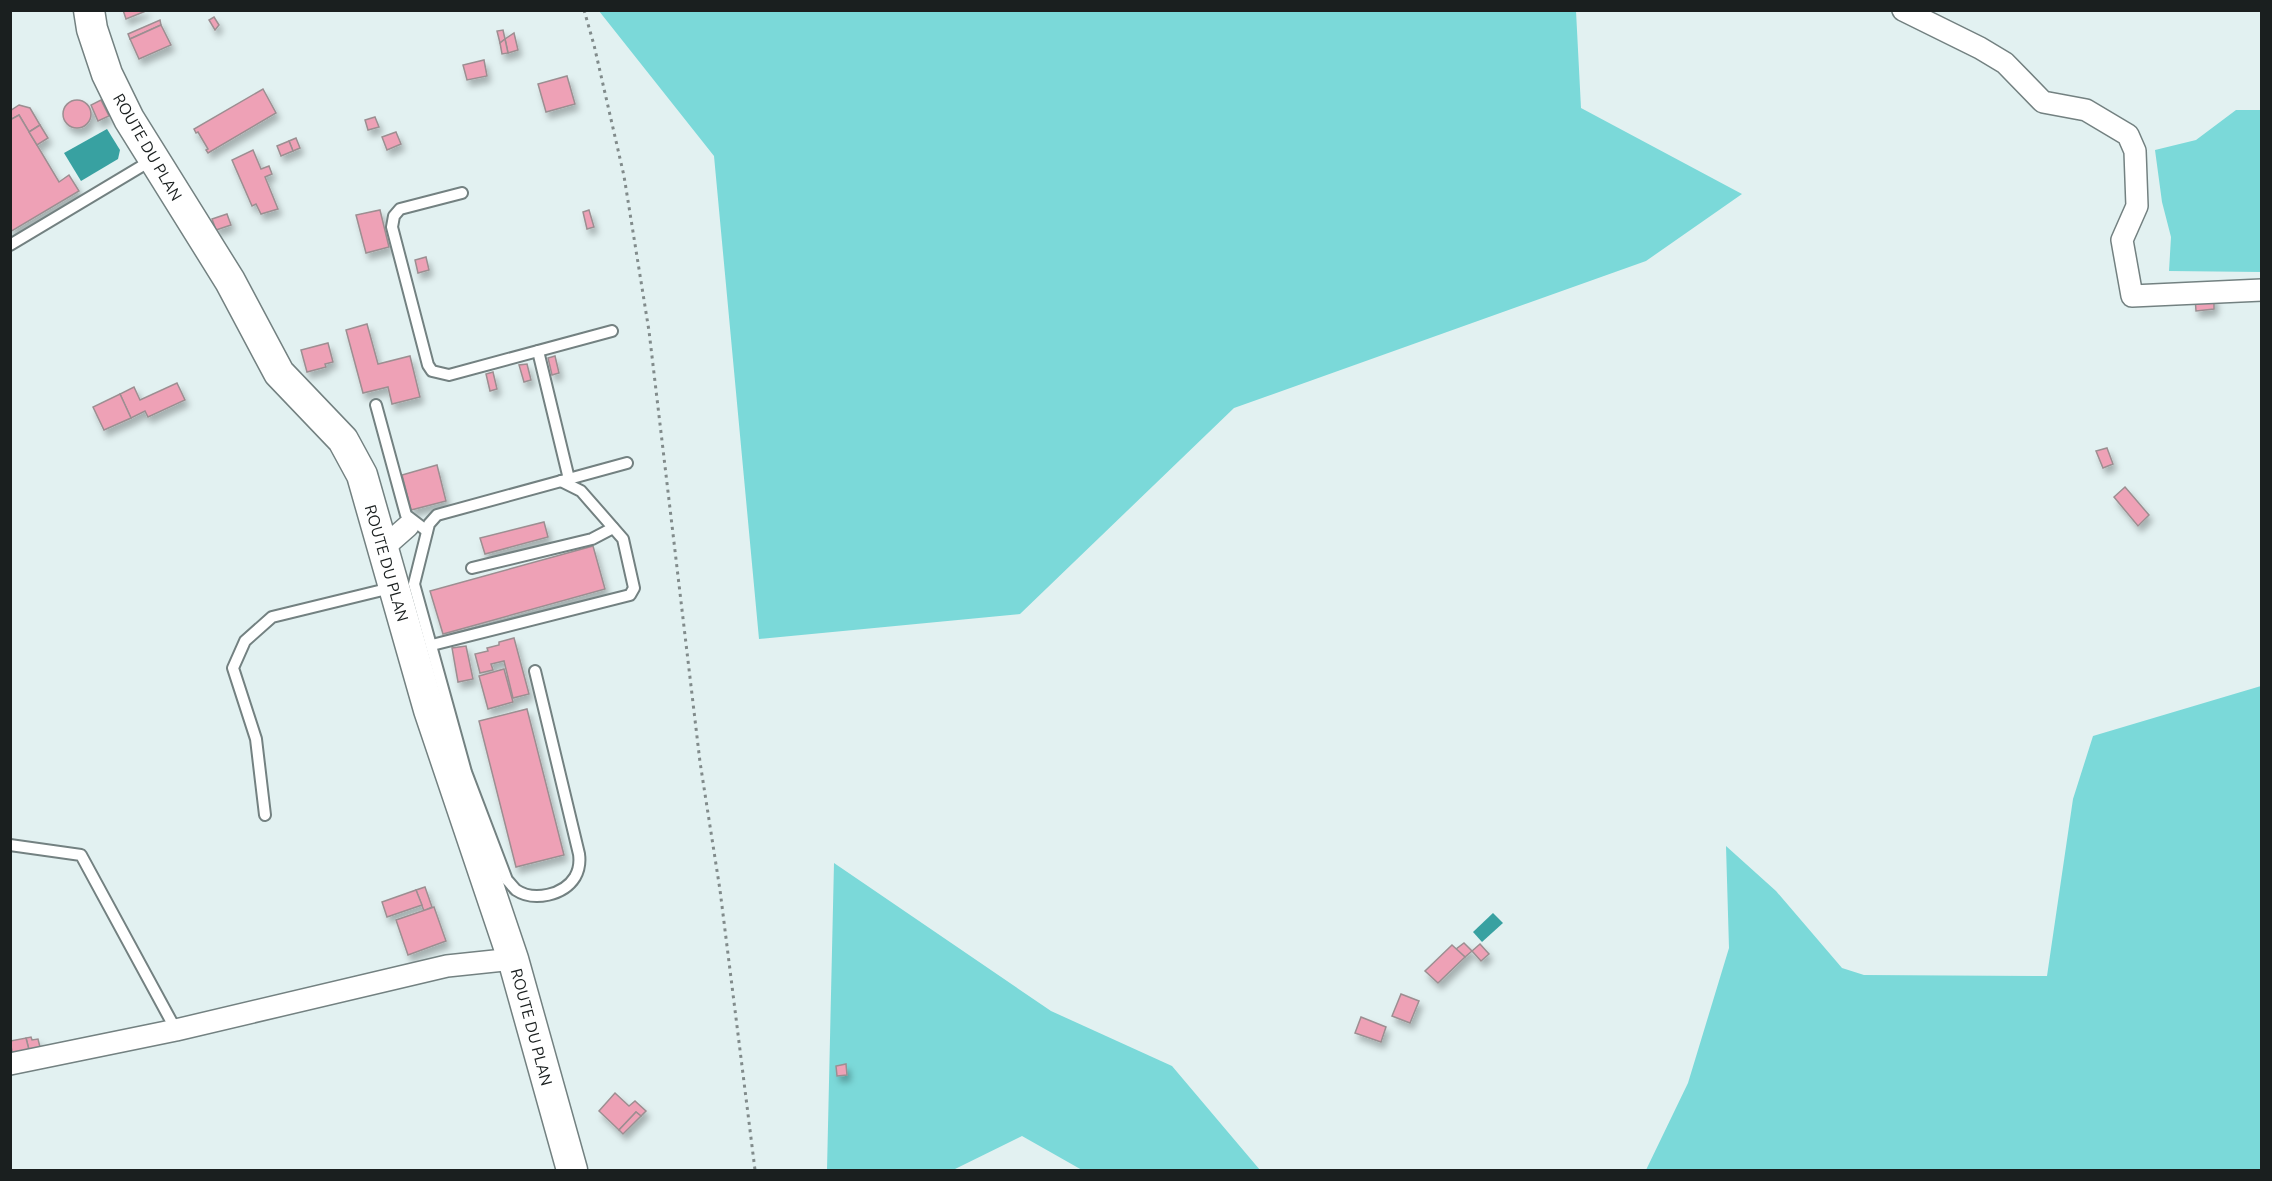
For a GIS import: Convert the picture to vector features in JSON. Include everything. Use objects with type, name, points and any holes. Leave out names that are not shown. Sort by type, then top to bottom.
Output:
[{"type":"street","name":"ROUTE DU PLAN","points":[[89,10],[92,29],[107,74],[129,119],[230,281],[279,373],[343,440],[362,475],[429,710],[513,959],[572,1170]]},
{"type":"street","points":[[1903,10],[2005,63],[2043,102],[2086,110],[2128,135],[2135,151],[2137,206],[2122,240],[2133,296],[2262,290]]},
{"type":"street","points":[[383,548],[417,527]]},
{"type":"street","points":[[10,1064],[176,1030],[447,966],[513,959]]},
{"type":"lane","points":[[10,245],[153,159]]},
{"type":"lane","points":[[462,193],[400,209],[394,216],[392,227],[428,365],[432,371],[449,375],[612,331]]},
{"type":"lane","points":[[432,645],[630,595],[634,588],[623,539],[581,491],[565,480],[538,351]]},
{"type":"lane","points":[[376,405],[406,515],[417,527],[414,584],[466,772],[507,880],[516,890],[530,896],[543,896],[562,889],[575,878],[580,864],[535,671]]},
{"type":"lane","points":[[417,527],[429,524],[437,515],[627,463]]},
{"type":"lane","points":[[472,568],[592,539],[613,528]]},
{"type":"lane","points":[[265,815],[256,739],[233,668],[245,641],[272,616],[394,588]]},
{"type":"lane","points":[[10,845],[81,855],[176,1030]]},
{"type":"path","points":[[584,10],[624,176],[649,331],[700,762],[720,890],[755,1170]]},
{"type":"shaded area","points":[[599,11],[1576,11],[1581,108],[1742,194],[1646,261],[1234,408],[1020,614],[759,639],[714,156]]},
{"type":"shaded area","points":[[2236,110],[2261,110],[2261,272],[2169,271],[2171,237],[2162,202],[2155,150],[2196,140]]},
{"type":"shaded area","points":[[107,129],[120,150],[118,159],[81,181],[64,153]]},
{"type":"shaded area","points":[[2261,686],[2261,1170],[1646,1170],[1688,1083],[1729,948],[1726,846],[1776,891],[1842,968],[1864,975],[2047,976],[2073,799],[2093,736]]},
{"type":"shaded area","points":[[834,863],[1051,1011],[1172,1066],[1260,1170],[1082,1170],[1022,1136],[953,1170],[827,1170]]},
{"type":"shaded area","points":[[1493,913],[1503,923],[1482,942],[1473,932]]},
{"type":"building","points":[[123,10],[146,10],[146,11],[126,19]]},
{"type":"building","points":[[214,17],[219,25],[215,30],[209,20]]},
{"type":"building","points":[[160,20],[161,25],[130,39],[128,34]]},
{"type":"building","points":[[161,25],[171,45],[139,59],[130,39]]},
{"type":"building","points":[[503,30],[505,39],[500,43],[497,31]]},
{"type":"building","points":[[514,33],[518,50],[508,53],[505,39]]},
{"type":"building","points":[[505,39],[508,53],[502,54],[500,43]]},
{"type":"building","points":[[484,60],[487,76],[467,80],[463,65]]},
{"type":"building","points":[[567,76],[575,104],[546,112],[538,84]]},
{"type":"building","points":[[263,89],[276,113],[208,153],[206,150],[208,149],[194,129]]},
{"type":"building","points":[[77,100],[87,104],[91,114],[87,124],[77,128],[67,124],[63,114],[67,104]]},
{"type":"building","points":[[101,100],[109,116],[98,121],[91,105]]},
{"type":"building","points":[[19,105],[30,108],[40,125],[29,132],[19,115],[10,120],[10,111]]},
{"type":"building","points":[[19,115],[59,182],[69,175],[79,191],[10,232],[10,120]]},
{"type":"building","points":[[375,117],[379,127],[368,130],[365,120]]},
{"type":"building","points":[[40,125],[48,138],[37,145],[29,132]]},
{"type":"building","points":[[396,132],[401,144],[387,150],[382,137]]},
{"type":"building","points":[[296,138],[300,148],[293,151],[289,141]]},
{"type":"building","points":[[289,141],[293,151],[281,156],[277,146]]},
{"type":"building","points":[[253,150],[261,169],[269,166],[272,174],[265,177],[278,209],[261,214],[256,204],[252,206],[232,160]]},
{"type":"building","points":[[380,210],[389,247],[366,253],[356,215]]},
{"type":"building","points":[[589,210],[594,227],[587,229],[583,212]]},
{"type":"building","points":[[227,214],[231,225],[216,230],[212,219]]},
{"type":"building","points":[[426,257],[429,270],[418,273],[415,260]]},
{"type":"building","points":[[2214,296],[2214,309],[2196,311],[2195,297]]},
{"type":"building","points":[[367,324],[378,364],[410,356],[420,397],[392,404],[388,387],[363,393],[346,330]]},
{"type":"building","points":[[328,343],[333,362],[325,364],[326,367],[307,372],[301,350]]},
{"type":"building","points":[[555,356],[559,373],[552,375],[548,358]]},
{"type":"building","points":[[527,364],[531,380],[524,382],[519,365]]},
{"type":"building","points":[[493,372],[497,389],[490,391],[486,374]]},
{"type":"building","points":[[177,383],[185,400],[148,417],[145,411],[131,418],[120,394],[134,387],[140,400]]},
{"type":"building","points":[[120,394],[131,418],[104,430],[93,407]]},
{"type":"building","points":[[2107,448],[2113,464],[2103,468],[2096,451]]},
{"type":"building","points":[[437,465],[446,501],[411,510],[402,475]]},
{"type":"building","points":[[2125,487],[2149,515],[2138,526],[2114,497]]},
{"type":"building","points":[[544,522],[548,537],[485,554],[480,538]]},
{"type":"building","points":[[593,546],[605,589],[443,634],[430,591]]},
{"type":"building","points":[[514,638],[529,694],[513,698],[504,661],[491,664],[493,670],[480,673],[475,654],[488,651],[487,648],[499,645],[499,642]]},
{"type":"building","points":[[466,646],[473,679],[458,682],[452,648]]},
{"type":"building","points":[[504,669],[513,702],[488,709],[479,676]]},
{"type":"building","points":[[527,709],[564,855],[516,867],[479,721]]},
{"type":"building","points":[[425,887],[432,907],[424,911],[416,890]]},
{"type":"building","points":[[416,890],[422,905],[387,917],[382,902]]},
{"type":"building","points":[[434,907],[446,941],[408,955],[396,920]]},
{"type":"building","points":[[1464,943],[1472,951],[1465,957],[1456,949]]},
{"type":"building","points":[[1480,944],[1489,954],[1481,961],[1472,951]]},
{"type":"building","points":[[1452,945],[1465,957],[1438,983],[1425,971]]},
{"type":"building","points":[[1401,994],[1419,1001],[1410,1023],[1392,1016]]},
{"type":"building","points":[[1361,1017],[1386,1027],[1381,1042],[1355,1033]]},
{"type":"building","points":[[31,1037],[32,1040],[38,1039],[41,1051],[30,1054],[26,1038]]},
{"type":"building","points":[[26,1038],[30,1054],[13,1057],[10,1041]]},
{"type":"building","points":[[846,1064],[847,1075],[837,1076],[836,1066]]},
{"type":"building","points":[[615,1093],[629,1106],[635,1101],[646,1111],[641,1116],[636,1112],[619,1130],[599,1111]]},
{"type":"building","points":[[636,1112],[641,1116],[623,1134],[619,1130]]}]
